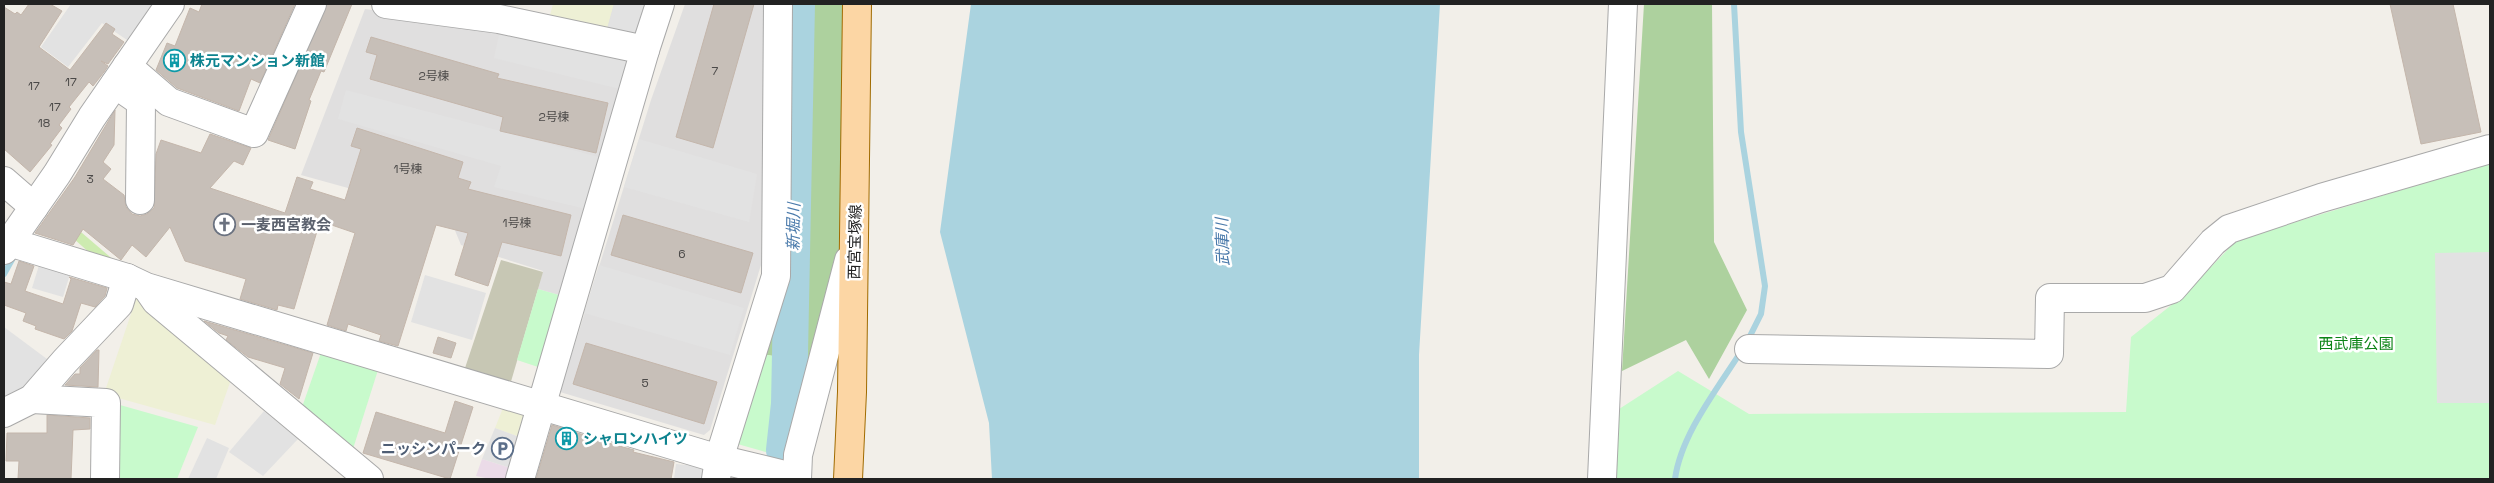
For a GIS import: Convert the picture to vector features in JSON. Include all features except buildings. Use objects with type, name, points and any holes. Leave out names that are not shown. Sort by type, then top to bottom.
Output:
[{"type":"main road","name":"西宮宝塚線","points":[[848,479],[855,237],[858,4]]},
{"type":"street","points":[[121,75],[170,102],[254,133],[312,4]]},
{"type":"street","points":[[386,4],[501,11],[645,50]]},
{"type":"street","points":[[520,479],[660,4]]},
{"type":"street","points":[[718,469],[776,276],[778,4]]},
{"type":"street","points":[[1602,479],[1623,4]]},
{"type":"street","points":[[175,5],[121,75],[6,246],[136,282],[542,405],[718,469],[797,479],[798,455],[855,237]]},
{"type":"street","points":[[121,75],[141,102],[140,200]]},
{"type":"street","points":[[1749,349],[2049,354],[2050,298],[2145,298],[2172,290],[2213,242],[2229,229],[2321,198],[2490,150]]},
{"type":"street","points":[[4,181],[34,207]]},
{"type":"street","points":[[4,414],[32,400],[64,360],[119,304],[136,282]]},
{"type":"street","points":[[136,282],[156,301],[369,479]]},
{"type":"street","points":[[32,400],[106,403],[105,479]]},
{"type":"shaded area","points":[[71,4],[157,4],[130,42],[102,23],[68,67],[41,47]]},
{"type":"shaded area","points":[[553,4],[614,4],[606,33],[549,19]]},
{"type":"shaded area","points":[[614,4],[653,4],[559,295],[538,289],[543,271],[461,245],[449,216],[301,175],[365,9],[501,26]]},
{"type":"shaded area","points":[[614,4],[646,4],[636,39],[606,33]]},
{"type":"shaded area","points":[[685,4],[767,4],[761,265],[710,430],[704,435],[560,392],[651,100]]},
{"type":"shaded area","points":[[501,26],[629,56],[628,91],[494,58]]},
{"type":"shaded area","points":[[346,90],[606,159],[590,210],[494,187],[501,166],[338,119]]},
{"type":"shaded area","points":[[639,139],[757,174],[749,222],[624,187]]},
{"type":"shaded area","points":[[2490,252],[2490,403],[2437,403],[2435,253]]},
{"type":"shaded area","points":[[501,260],[543,272],[510,385],[464,371]]},
{"type":"shaded area","points":[[40,262],[71,271],[63,297],[32,288]]},
{"type":"shaded area","points":[[599,265],[744,308],[730,355],[584,313]]},
{"type":"shaded area","points":[[425,275],[486,293],[472,340],[411,322]]},
{"type":"shaded area","points":[[137,296],[233,374],[215,425],[104,394]]},
{"type":"shaded area","points":[[4,327],[51,362],[19,398],[4,404]]},
{"type":"shaded area","points":[[505,403],[523,409],[527,417],[522,438],[495,428]]},
{"type":"shaded area","points":[[264,411],[298,439],[263,476],[229,452]]},
{"type":"shaded area","name":"ニッシンパーク","points":[[495,428],[522,438],[511,468],[482,459]]},
{"type":"shaded area","points":[[207,438],[229,448],[216,479],[188,479]]},
{"type":"shaded area","points":[[482,459],[511,468],[508,479],[490,479],[476,476]]},
{"type":"shaded area","points":[[676,464],[705,467],[704,479],[674,479]]},
{"type":"green space","points":[[812,4],[849,4],[842,237],[802,405],[793,404],[795,360],[762,354],[803,247]]},
{"type":"green space","points":[[1644,4],[1712,4],[1714,242],[1747,310],[1709,379],[1686,340],[1622,371]]},
{"type":"green space","name":"西武庫公園","points":[[2490,163],[2490,479],[1614,479],[1616,411],[1678,371],[1749,414],[2126,412],[2131,337],[2184,295],[2237,240]]},
{"type":"green space","points":[[54,209],[116,262],[91,254],[48,216]]},
{"type":"green space","points":[[538,289],[559,295],[538,367],[517,360]]},
{"type":"green space","points":[[323,347],[378,370],[352,452],[300,413]]},
{"type":"green space","points":[[762,354],[785,358],[776,455],[734,443]]},
{"type":"green space","points":[[120,405],[198,427],[177,479],[117,479]]},
{"type":"water","name":"武庫川","points":[[971,4],[1440,4],[1419,355],[1419,479],[992,479],[989,423],[940,232]]},
{"type":"waterway","name":"新堀川","points":[[784,450],[789,404],[797,4]]},
{"type":"waterway","points":[[1734,4],[1741,132],[1765,286],[1761,314],[1747,342]]},
{"type":"waterway","points":[[4,274],[14,256]]},
{"type":"waterway","points":[[1675,479],[1679,462],[1693,428],[1742,350]]},
{"type":"place","name":"株元マンション新館","points":[[174,61]]},
{"type":"place","name":"一麦西宮教会","points":[[225,225]]},
{"type":"place","name":"シャロンハイツ","points":[[567,439]]},
{"type":"place","name":"ニッシンパーク","points":[[502,449]]}]
